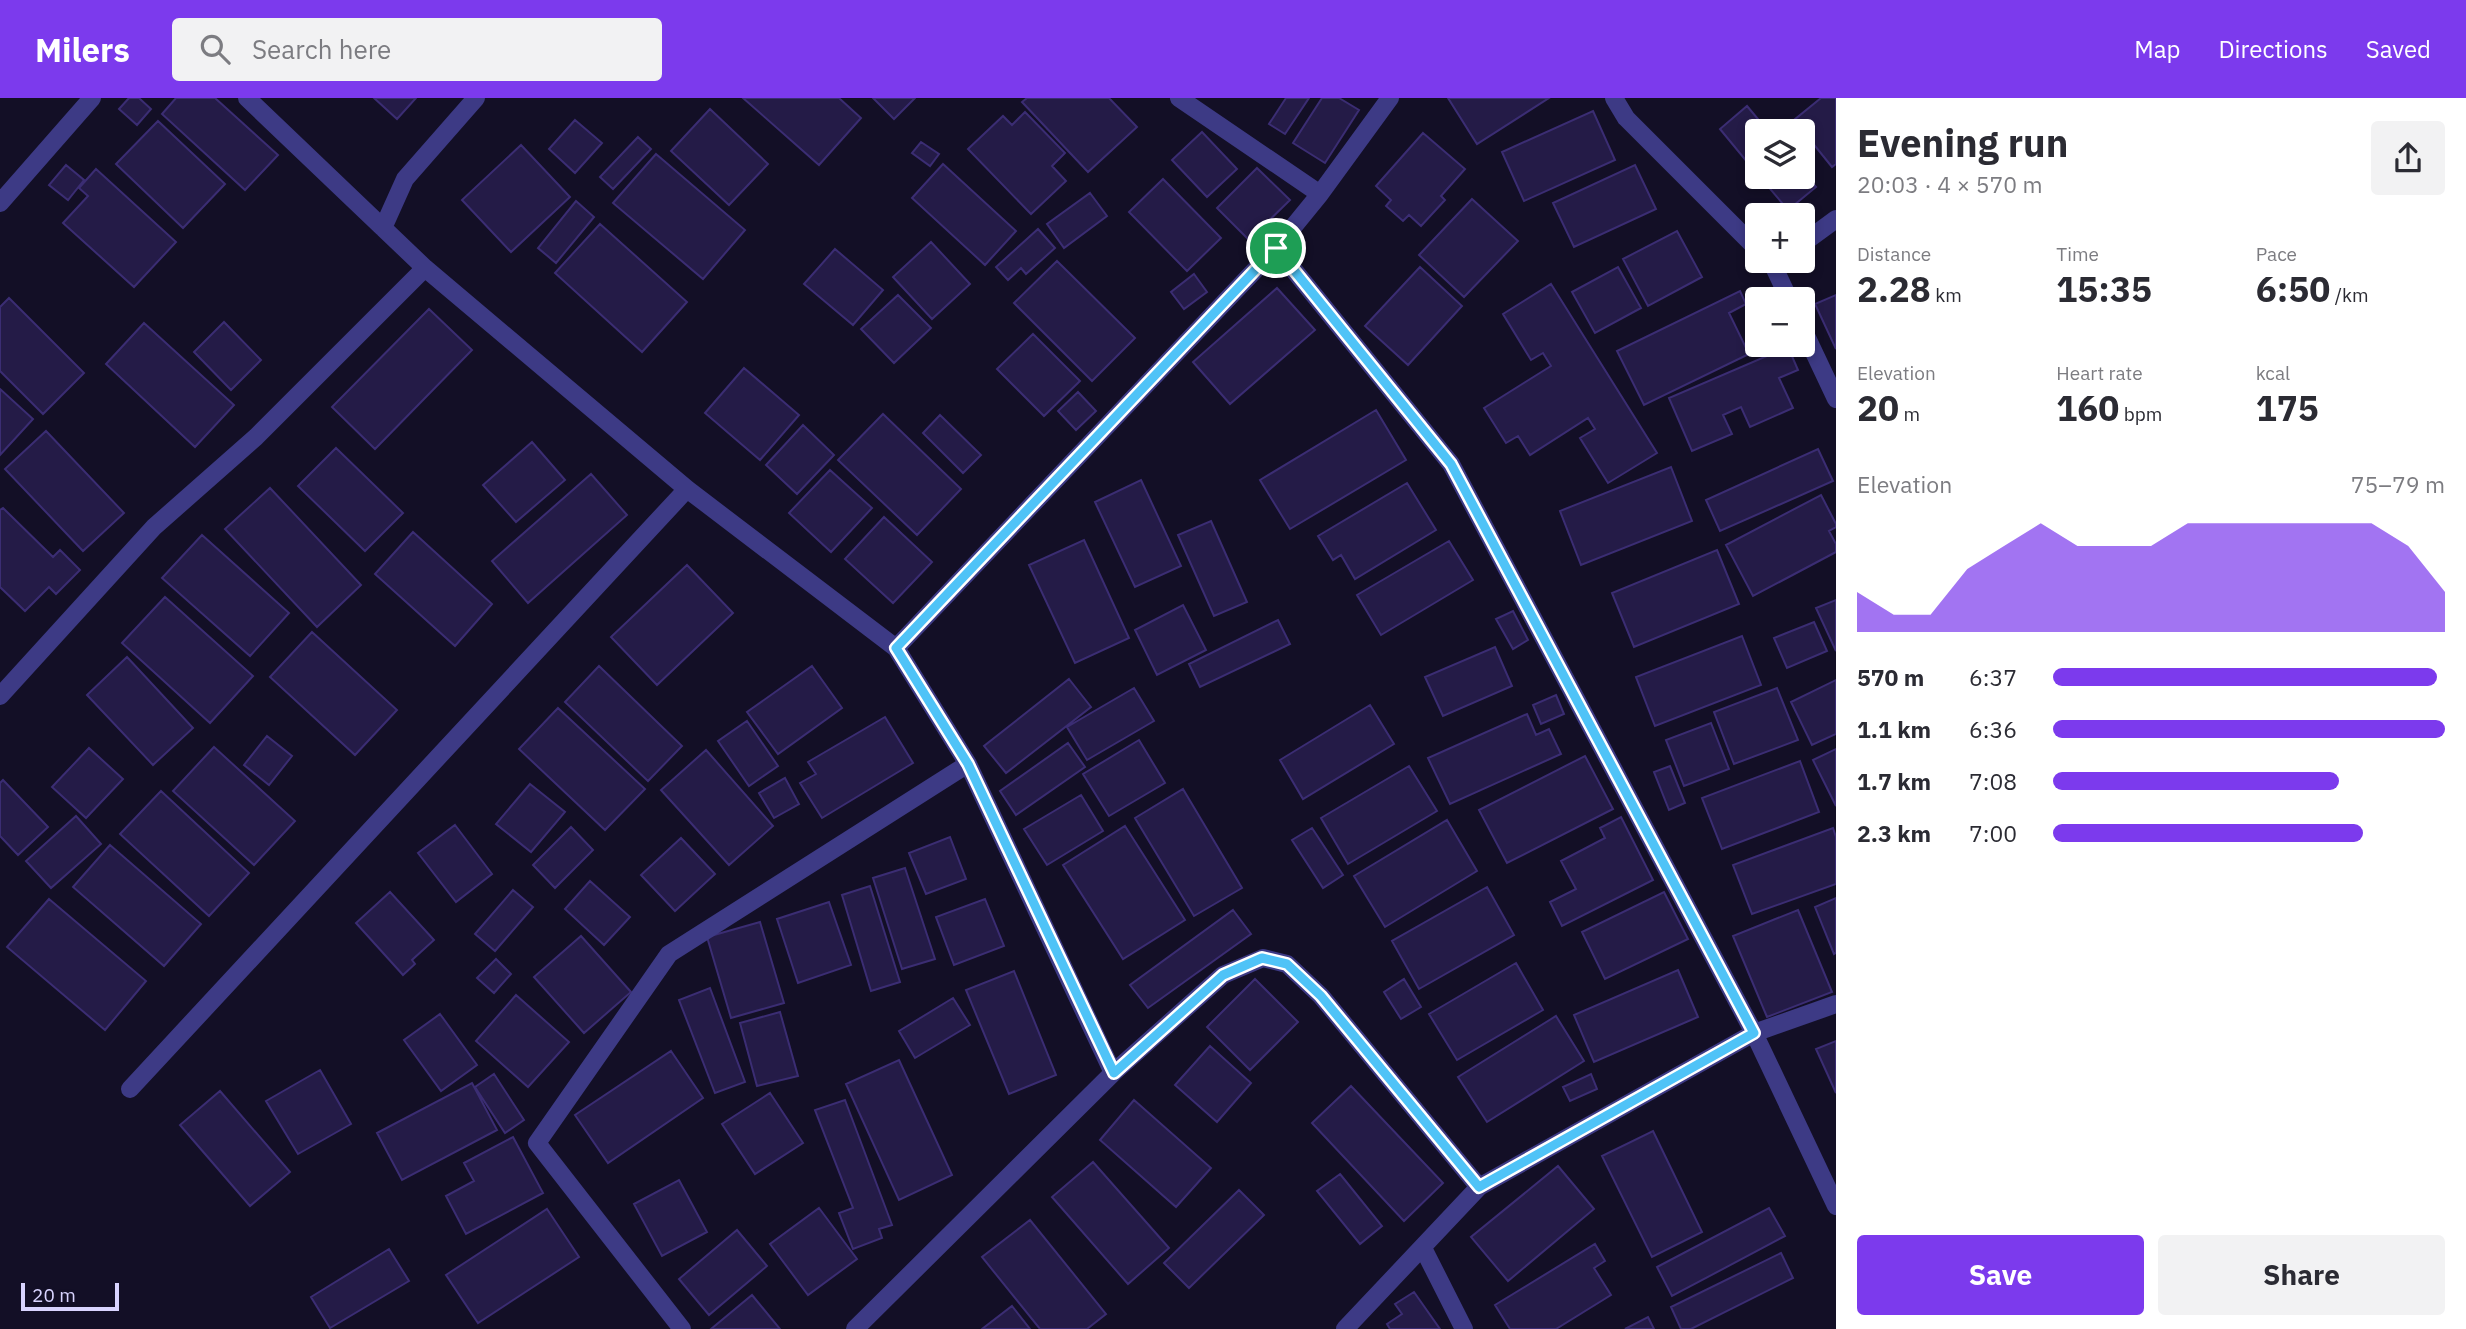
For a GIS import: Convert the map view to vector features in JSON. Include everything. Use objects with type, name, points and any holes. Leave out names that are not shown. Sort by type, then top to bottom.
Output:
[{"type":"street","points":[[0,203],[92,98]]},
{"type":"street","points":[[247,98],[425,268],[687,489],[896,648],[968,764],[1114,1073]]},
{"type":"street","points":[[383,228],[405,179],[476,98]]},
{"type":"street","points":[[1179,98],[1320,194]]},
{"type":"street","points":[[896,648],[1276,248],[1320,194],[1390,98]]},
{"type":"street","points":[[1614,98],[1626,118],[1745,237]]},
{"type":"street","points":[[1815,234],[1836,219]]},
{"type":"street","points":[[1276,248],[1451,464],[1754,1033],[1836,1206]]},
{"type":"street","points":[[0,696],[154,527],[256,437],[425,268]]},
{"type":"street","points":[[1815,355],[1836,399]]},
{"type":"street","points":[[130,1089],[687,489]]},
{"type":"street","points":[[681,1329],[537,1143],[669,954],[968,764]]},
{"type":"street","points":[[855,1329],[1114,1073],[1223,975],[1262,958],[1287,964],[1321,996],[1479,1187]]},
{"type":"street","points":[[1345,1329],[1479,1187],[1754,1033],[1836,1004]]},
{"type":"street","points":[[1423,1248],[1464,1329]]},
{"type":"building","points":[[129,98],[139,98],[151,109],[137,125],[119,109]]},
{"type":"building","points":[[176,98],[215,98],[278,155],[245,190],[162,114]]},
{"type":"building","points":[[374,98],[416,98],[397,119]]},
{"type":"building","points":[[743,98],[839,98],[861,118],[819,165]]},
{"type":"building","points":[[873,98],[915,98],[894,119]]},
{"type":"building","points":[[1027,98],[1109,98],[1137,127],[1088,172],[1022,102]]},
{"type":"building","points":[[1286,98],[1309,98],[1285,134],[1269,124]]},
{"type":"building","points":[[1322,98],[1339,98],[1359,110],[1325,163],[1293,143]]},
{"type":"building","points":[[1448,98],[1549,98],[1477,144]]},
{"type":"building","points":[[1821,98],[1836,98],[1836,164],[1832,167],[1815,146],[1815,119],[1795,119]]},
{"type":"building","points":[[1747,106],[1758,119],[1745,119],[1745,159],[1720,129]]},
{"type":"building","points":[[710,109],[768,164],[729,205],[671,151]]},
{"type":"building","points":[[1593,111],[1615,160],[1524,201],[1502,152]]},
{"type":"building","points":[[1025,112],[1065,153],[1052,166],[1066,181],[1031,214],[968,149],[1003,116],[1012,125]]},
{"type":"building","points":[[575,120],[602,143],[575,173],[549,149]]},
{"type":"building","points":[[158,121],[225,184],[183,228],[116,164]]},
{"type":"building","points":[[1202,132],[1237,169],[1207,197],[1172,160]]},
{"type":"building","points":[[1423,133],[1465,169],[1441,196],[1445,200],[1421,226],[1409,215],[1403,221],[1386,206],[1391,200],[1376,186]]},
{"type":"building","points":[[638,137],[651,149],[613,189],[600,177]]},
{"type":"building","points":[[921,142],[939,154],[930,166],[912,153]]},
{"type":"building","points":[[521,145],[570,197],[511,252],[462,200]]},
{"type":"building","points":[[656,154],[745,230],[703,279],[613,203]]},
{"type":"building","points":[[943,164],[1016,231],[985,265],[912,198]]},
{"type":"building","points":[[66,165],[84,180],[68,200],[49,185]]},
{"type":"building","points":[[1635,165],[1656,209],[1574,247],[1553,203]]},
{"type":"building","points":[[1257,168],[1290,200],[1249,240],[1217,208]]},
{"type":"building","points":[[96,169],[176,242],[134,287],[63,223],[88,196],[79,188]]},
{"type":"building","points":[[1163,179],[1221,238],[1187,271],[1129,212]]},
{"type":"building","points":[[1770,189],[1814,189],[1797,203],[1782,203]]},
{"type":"building","points":[[1090,193],[1107,216],[1064,248],[1047,224]]},
{"type":"building","points":[[1472,199],[1518,241],[1464,297],[1419,255]]},
{"type":"building","points":[[576,201],[594,217],[556,263],[538,248]]},
{"type":"building","points":[[600,224],[687,302],[642,352],[555,273]]},
{"type":"building","points":[[1038,229],[1055,248],[1026,274],[1021,268],[1008,280],[996,267]]},
{"type":"building","points":[[1677,231],[1702,277],[1648,306],[1623,259]]},
{"type":"building","points":[[931,242],[970,284],[932,319],[893,277]]},
{"type":"building","points":[[835,249],[883,290],[853,325],[804,284]]},
{"type":"building","points":[[1057,261],[1135,338],[1092,381],[1014,303]]},
{"type":"building","points":[[1420,267],[1462,306],[1408,365],[1365,326]]},
{"type":"building","points":[[1618,267],[1641,308],[1595,333],[1572,292]]},
{"type":"building","points":[[1194,274],[1207,292],[1184,309],[1171,292]]},
{"type":"building","points":[[1551,284],[1657,453],[1608,483],[1580,438],[1595,429],[1588,418],[1530,455],[1518,436],[1506,443],[1484,408],[1551,366],[1543,353],[1531,360],[1503,314]]},
{"type":"building","points":[[1277,288],[1315,330],[1230,404],[1193,362]]},
{"type":"building","points":[[1740,291],[1745,302],[1745,305],[1729,313],[1745,346],[1745,356],[1644,405],[1617,351]]},
{"type":"building","points":[[898,295],[931,328],[894,363],[861,329]]},
{"type":"building","points":[[1836,295],[1836,349],[1815,304]]},
{"type":"building","points":[[9,298],[84,373],[43,414],[0,371],[0,307]]},
{"type":"building","points":[[429,309],[472,350],[375,449],[332,407]]},
{"type":"building","points":[[224,322],[261,360],[231,390],[194,352]]},
{"type":"building","points":[[144,323],[234,405],[195,447],[106,364]]},
{"type":"building","points":[[1033,334],[1080,381],[1044,416],[997,369]]},
{"type":"building","points":[[1765,357],[1792,357],[1798,370],[1779,378],[1793,408],[1750,427],[1741,407],[1723,415],[1732,434],[1692,451],[1669,398]]},
{"type":"building","points":[[744,368],[799,415],[760,460],[705,413]]},
{"type":"building","points":[[0,389],[33,419],[0,455]]},
{"type":"building","points":[[1078,392],[1096,411],[1076,430],[1058,411]]},
{"type":"building","points":[[1376,410],[1406,460],[1290,529],[1260,480]]},
{"type":"building","points":[[883,414],[961,489],[917,535],[838,460]]},
{"type":"building","points":[[940,415],[981,455],[963,473],[923,433]]},
{"type":"building","points":[[803,425],[834,455],[797,494],[766,465]]},
{"type":"building","points":[[46,431],[124,513],[83,551],[5,469]]},
{"type":"building","points":[[532,442],[565,480],[516,522],[483,485]]},
{"type":"building","points":[[336,448],[403,513],[365,551],[298,486]]},
{"type":"building","points":[[1818,449],[1833,481],[1720,531],[1706,500]]},
{"type":"building","points":[[1671,467],[1692,521],[1581,565],[1560,511]]},
{"type":"building","points":[[830,470],[872,508],[831,552],[789,513]]},
{"type":"building","points":[[591,474],[627,515],[528,603],[492,561]]},
{"type":"building","points":[[1141,480],[1181,566],[1135,587],[1095,502]]},
{"type":"building","points":[[1407,483],[1436,530],[1355,579],[1341,555],[1333,560],[1318,536]]},
{"type":"building","points":[[270,488],[361,585],[317,627],[225,529]]},
{"type":"building","points":[[1821,495],[1836,524],[1836,527],[1829,531],[1836,544],[1836,552],[1753,596],[1726,545]]},
{"type":"building","points":[[3,508],[53,557],[60,550],[80,570],[56,594],[49,587],[25,611],[0,587],[0,510]]},
{"type":"building","points":[[884,517],[932,562],[893,603],[845,559]]},
{"type":"building","points":[[1211,521],[1247,602],[1214,616],[1178,535]]},
{"type":"building","points":[[413,532],[492,604],[455,646],[375,574]]},
{"type":"building","points":[[202,535],[289,613],[250,656],[162,578]]},
{"type":"building","points":[[1084,540],[1129,638],[1075,663],[1029,565]]},
{"type":"building","points":[[1449,541],[1473,580],[1381,635],[1357,595]]},
{"type":"building","points":[[1717,550],[1739,604],[1634,647],[1612,593]]},
{"type":"building","points":[[687,565],[733,613],[657,685],[611,637]]},
{"type":"building","points":[[165,597],[253,676],[210,723],[122,643]]},
{"type":"building","points":[[1836,600],[1836,651],[1816,608]]},
{"type":"building","points":[[1183,605],[1206,650],[1157,675],[1135,630]]},
{"type":"building","points":[[1513,611],[1528,640],[1513,649],[1496,619]]},
{"type":"building","points":[[1278,620],[1290,644],[1200,687],[1189,664]]},
{"type":"building","points":[[1814,622],[1827,651],[1787,668],[1774,638]]},
{"type":"building","points":[[312,632],[397,710],[355,755],[270,677]]},
{"type":"building","points":[[1742,636],[1761,685],[1655,726],[1636,677]]},
{"type":"building","points":[[1495,647],[1512,686],[1443,716],[1425,677]]},
{"type":"building","points":[[127,657],[193,728],[153,765],[87,695]]},
{"type":"building","points":[[599,666],[682,746],[648,781],[565,702]]},
{"type":"building","points":[[812,666],[842,708],[778,754],[747,712]]},
{"type":"building","points":[[1069,679],[1091,707],[1006,773],[984,746]]},
{"type":"building","points":[[1836,680],[1836,734],[1812,745],[1791,702]]},
{"type":"building","points":[[1134,688],[1154,721],[1087,760],[1067,727]]},
{"type":"building","points":[[1777,688],[1798,740],[1734,764],[1714,712]]},
{"type":"building","points":[[1556,695],[1564,714],[1541,724],[1533,705]]},
{"type":"building","points":[[1370,705],[1394,744],[1303,799],[1280,760]]},
{"type":"building","points":[[558,708],[645,789],[605,830],[519,749]]},
{"type":"building","points":[[1527,714],[1536,735],[1549,729],[1561,754],[1450,804],[1428,758]]},
{"type":"building","points":[[885,717],[913,763],[822,818],[800,783],[816,774],[808,762]]},
{"type":"building","points":[[747,721],[778,766],[749,786],[718,741]]},
{"type":"building","points":[[1711,723],[1729,769],[1684,786],[1666,740]]},
{"type":"building","points":[[267,736],[292,756],[269,785],[244,765]]},
{"type":"building","points":[[1139,740],[1165,783],[1109,816],[1083,774]]},
{"type":"building","points":[[1068,743],[1085,767],[1016,815],[1000,791]]},
{"type":"building","points":[[214,747],[295,821],[254,865],[173,791]]},
{"type":"building","points":[[89,748],[123,779],[86,818],[52,787]]},
{"type":"building","points":[[1836,749],[1836,806],[1813,760]]},
{"type":"building","points":[[706,750],[773,826],[729,865],[661,790]]},
{"type":"building","points":[[1585,756],[1613,809],[1507,863],[1479,810]]},
{"type":"building","points":[[1800,761],[1819,812],[1722,849],[1702,798]]},
{"type":"building","points":[[1409,766],[1437,811],[1348,864],[1321,818]]},
{"type":"building","points":[[1670,766],[1685,803],[1669,810],[1654,772]]},
{"type":"building","points":[[785,778],[799,804],[774,818],[759,793]]},
{"type":"building","points":[[3,780],[48,827],[18,855],[0,836],[0,783]]},
{"type":"building","points":[[530,784],[565,812],[531,852],[496,824]]},
{"type":"building","points":[[1183,789],[1242,888],[1194,916],[1135,818]]},
{"type":"building","points":[[161,791],[249,873],[209,916],[120,834]]},
{"type":"building","points":[[1081,795],[1103,831],[1047,865],[1024,829]]},
{"type":"building","points":[[76,816],[101,844],[51,888],[26,861]]},
{"type":"building","points":[[1621,817],[1653,880],[1562,926],[1550,902],[1576,889],[1561,861],[1605,838],[1600,828]]},
{"type":"building","points":[[1447,820],[1477,871],[1385,927],[1354,876]]},
{"type":"building","points":[[455,825],[492,874],[456,902],[418,853]]},
{"type":"building","points":[[1125,826],[1185,920],[1123,959],[1063,865]]},
{"type":"building","points":[[571,827],[593,850],[555,888],[533,865]]},
{"type":"building","points":[[1312,828],[1343,875],[1323,888],[1292,840]]},
{"type":"building","points":[[1833,828],[1836,837],[1836,884],[1752,914],[1733,865]]},
{"type":"building","points":[[950,837],[966,879],[926,894],[909,853]]},
{"type":"building","points":[[681,838],[715,874],[675,911],[641,875]]},
{"type":"building","points":[[110,845],[201,924],[164,966],[73,887]]},
{"type":"building","points":[[905,868],[935,959],[902,969],[873,878]]},
{"type":"building","points":[[590,881],[630,917],[604,945],[565,909]]},
{"type":"building","points":[[870,886],[900,982],[871,991],[842,895]]},
{"type":"building","points":[[1487,887],[1514,935],[1419,989],[1392,941]]},
{"type":"building","points":[[513,890],[533,907],[495,951],[475,934]]},
{"type":"building","points":[[390,892],[434,940],[412,960],[415,964],[403,975],[356,923]]},
{"type":"building","points":[[1664,892],[1688,939],[1605,979],[1582,932]]},
{"type":"building","points":[[1836,898],[1836,953],[1834,954],[1815,907]]},
{"type":"building","points":[[49,899],[146,981],[105,1030],[7,947]]},
{"type":"building","points":[[985,899],[1004,946],[954,965],[936,917]]},
{"type":"building","points":[[829,902],[851,965],[798,983],[777,919]]},
{"type":"building","points":[[1233,910],[1251,934],[1148,1008],[1130,985]]},
{"type":"building","points":[[1798,910],[1832,992],[1767,1017],[1733,936]]},
{"type":"building","points":[[760,922],[784,1003],[731,1018],[707,937]]},
{"type":"building","points":[[581,936],[631,992],[584,1033],[534,977]]},
{"type":"building","points":[[496,959],[511,974],[494,993],[477,978]]},
{"type":"building","points":[[1516,963],[1543,1010],[1457,1060],[1429,1014]]},
{"type":"building","points":[[1678,970],[1698,1017],[1594,1062],[1574,1015]]},
{"type":"building","points":[[1014,971],[1056,1075],[1009,1094],[966,990]]},
{"type":"building","points":[[1255,979],[1298,1022],[1250,1070],[1207,1027]]},
{"type":"building","points":[[1404,979],[1421,1007],[1401,1019],[1384,992]]},
{"type":"building","points":[[710,988],[745,1082],[715,1093],[679,1000]]},
{"type":"building","points":[[516,995],[569,1042],[528,1087],[476,1041]]},
{"type":"building","points":[[953,998],[970,1025],[915,1058],[899,1031]]},
{"type":"building","points":[[780,1012],[798,1076],[757,1086],[740,1023]]},
{"type":"building","points":[[440,1014],[477,1065],[441,1091],[404,1040]]},
{"type":"building","points":[[1556,1016],[1584,1061],[1487,1122],[1458,1077]]},
{"type":"building","points":[[1836,1041],[1836,1093],[1816,1049]]},
{"type":"building","points":[[1210,1046],[1251,1083],[1217,1122],[1175,1085]]},
{"type":"building","points":[[671,1051],[703,1098],[608,1163],[575,1115]]},
{"type":"building","points":[[899,1060],[952,1175],[899,1200],[846,1084]]},
{"type":"building","points":[[320,1070],[351,1124],[298,1154],[266,1101]]},
{"type":"building","points":[[494,1074],[524,1120],[505,1133],[475,1087]]},
{"type":"building","points":[[1591,1074],[1597,1089],[1570,1101],[1563,1087]]},
{"type":"building","points":[[472,1083],[497,1130],[402,1180],[377,1133]]},
{"type":"building","points":[[1351,1086],[1443,1183],[1404,1221],[1312,1123]]},
{"type":"building","points":[[220,1091],[290,1172],[250,1206],[180,1125]]},
{"type":"building","points":[[770,1093],[803,1143],[755,1174],[722,1124]]},
{"type":"building","points":[[845,1100],[892,1225],[879,1229],[882,1238],[853,1249],[839,1213],[853,1208],[815,1110]]},
{"type":"building","points":[[1134,1100],[1211,1168],[1176,1207],[1100,1140]]},
{"type":"building","points":[[1653,1131],[1702,1232],[1652,1257],[1602,1156]]},
{"type":"building","points":[[513,1137],[543,1193],[466,1234],[446,1196],[474,1181],[464,1163]]},
{"type":"building","points":[[1093,1162],[1169,1248],[1128,1284],[1052,1197]]},
{"type":"building","points":[[1558,1166],[1594,1209],[1508,1281],[1471,1237]]},
{"type":"building","points":[[1340,1174],[1382,1226],[1360,1244],[1317,1191]]},
{"type":"building","points":[[679,1180],[707,1232],[662,1256],[634,1204]]},
{"type":"building","points":[[1239,1190],[1264,1215],[1189,1288],[1164,1263]]},
{"type":"building","points":[[819,1208],[857,1259],[808,1295],[770,1244]]},
{"type":"building","points":[[1769,1208],[1785,1236],[1672,1296],[1657,1267]]},
{"type":"building","points":[[547,1209],[579,1257],[478,1323],[446,1275]]},
{"type":"building","points":[[1030,1220],[1106,1314],[1087,1329],[1040,1329],[982,1257]]},
{"type":"building","points":[[737,1230],[767,1266],[709,1315],[679,1279]]},
{"type":"building","points":[[1595,1244],[1605,1261],[1594,1268],[1611,1295],[1556,1329],[1510,1329],[1495,1305]]},
{"type":"building","points":[[389,1249],[409,1281],[330,1328],[311,1297]]},
{"type":"building","points":[[1781,1253],[1793,1278],[1691,1329],[1681,1329],[1671,1307]]},
{"type":"building","points":[[1414,1292],[1440,1329],[1390,1329],[1387,1324],[1402,1314],[1395,1304]]},
{"type":"building","points":[[752,1295],[780,1329],[711,1329]]},
{"type":"building","points":[[1012,1306],[1030,1329],[982,1329]]},
{"type":"building","points":[[1648,1317],[1654,1329],[1625,1329]]},
{"type":"route","points":[[1276,248],[1451,464],[1754,1033],[1479,1187],[1321,996],[1287,964],[1262,958],[1223,975],[1114,1073],[968,764],[896,648],[1276,248]]}]
